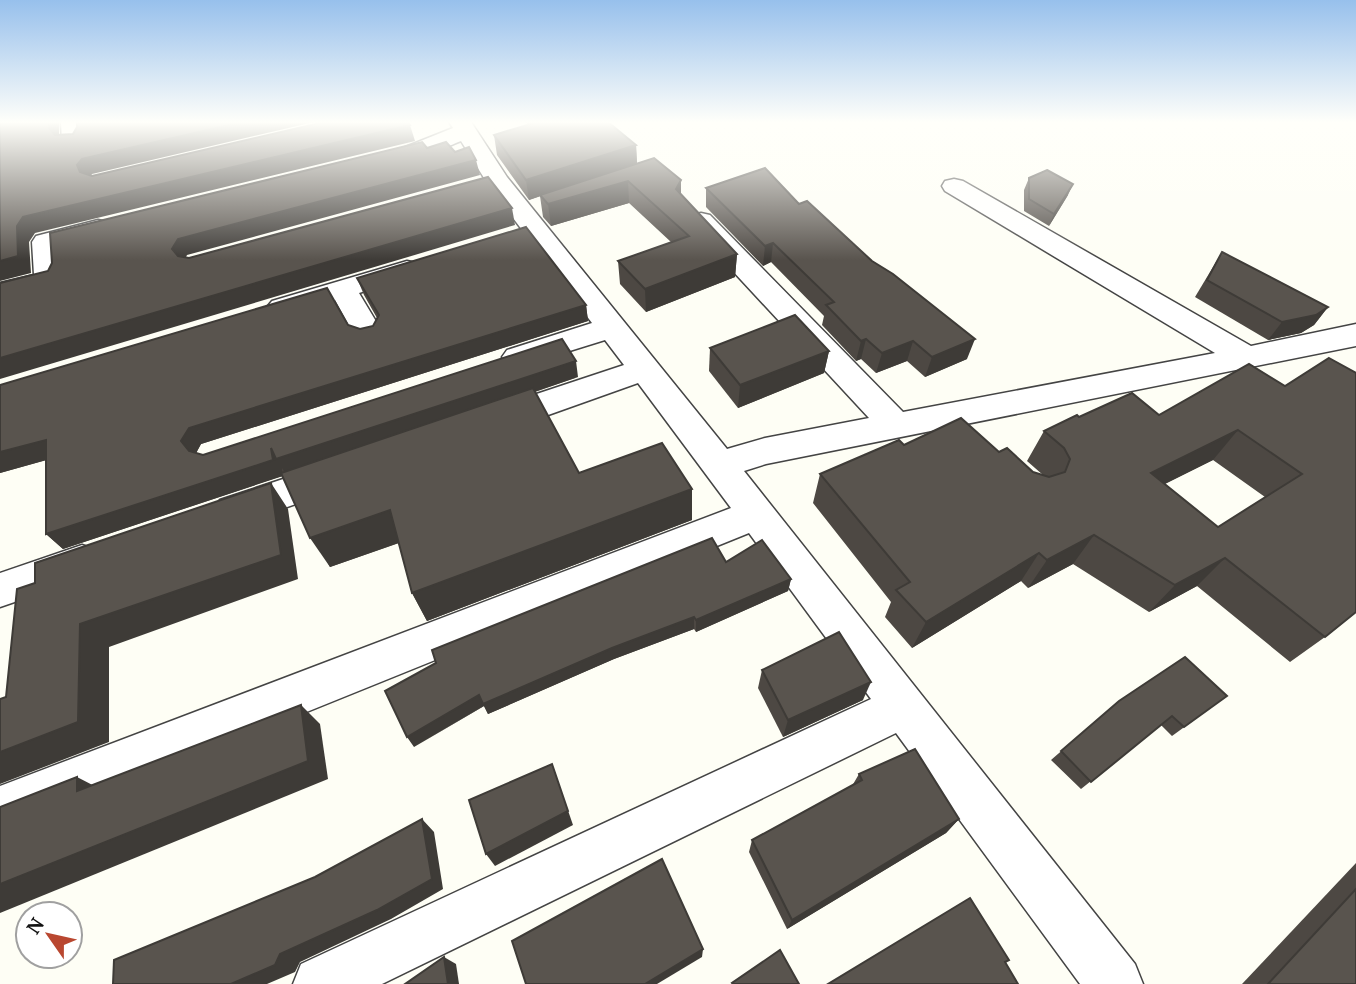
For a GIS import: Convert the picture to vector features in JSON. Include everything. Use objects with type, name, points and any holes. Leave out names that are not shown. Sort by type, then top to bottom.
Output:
[{"type":"street","points":[[479,168],[485,185],[529,221],[645,369],[1115,984]]},
{"type":"street","points":[[954,186],[1246,357]]},
{"type":"street","points":[[691,210],[895,426]]},
{"type":"street","points":[[0,292],[48,280],[45,242],[125,222]]},
{"type":"street","points":[[250,317],[433,261]]},
{"type":"street","points":[[343,289],[368,333]]},
{"type":"street","points":[[492,365],[612,327]]},
{"type":"street","points":[[719,465],[765,451],[1356,334]]},
{"type":"street","points":[[461,432],[645,369]]},
{"type":"street","points":[[953,415],[982,443]]},
{"type":"street","points":[[198,523],[369,464]]},
{"type":"street","points":[[0,811],[756,514]]},
{"type":"street","points":[[0,590],[118,550]]},
{"type":"street","points":[[321,984],[904,706]]},
{"type":"building","points":[[0,168],[78,168],[80,172],[92,176],[127,168],[229,168],[23,217],[17,226],[18,256],[0,261]]},
{"type":"building","points":[[316,168],[446,168],[178,239],[172,249],[178,256],[189,258],[488,177],[512,208],[0,358],[0,283],[48,271],[52,263],[50,233]]},
{"type":"building","points":[[517,168],[564,168],[526,180]]},
{"type":"building","points":[[623,168],[666,168],[681,180],[676,189],[737,254],[645,289],[618,261],[689,236],[628,181],[548,204],[540,195]]},
{"type":"building","points":[[765,168],[799,204],[807,201],[872,261],[893,274],[975,339],[932,357],[913,341],[882,353],[866,339],[861,341],[826,305],[834,302],[773,243],[765,246],[706,188]]},
{"type":"building","points":[[1047,170],[1073,184],[1054,214],[1029,199],[1029,178]]},
{"type":"building","points":[[526,227],[586,305],[189,428],[181,441],[189,451],[203,455],[562,339],[576,361],[276,459],[271,448],[273,460],[46,534],[46,440],[0,452],[0,385],[327,288],[348,325],[360,329],[373,326],[379,315],[357,278]]},
{"type":"building","points":[[1222,252],[1328,307],[1316,315],[1282,322],[1207,280]]},
{"type":"building","points":[[795,315],[829,351],[740,385],[710,348]]},
{"type":"building","points":[[1329,358],[1356,373],[1356,612],[1325,637],[1225,558],[1175,585],[1094,535],[1047,560],[1039,553],[926,622],[896,590],[910,582],[820,474],[899,440],[904,445],[961,418],[999,452],[1007,448],[1033,472],[1049,477],[1065,472],[1070,459],[1064,448],[1044,431],[1132,393],[1159,415],[1249,364],[1285,386]],"holes":[[[1238,430],[1302,474],[1218,527],[1151,473]]]},
{"type":"building","points":[[533,388],[579,473],[662,443],[692,489],[412,593],[390,510],[310,538],[281,473]]},
{"type":"building","points":[[271,483],[281,555],[80,624],[78,722],[0,752],[0,699],[6,697],[17,589],[35,583],[35,563]]},
{"type":"building","points":[[712,538],[726,562],[762,540],[791,579],[696,620],[694,617],[612,648],[483,704],[479,695],[407,737],[385,691],[436,663],[432,650]]},
{"type":"building","points":[[839,632],[871,682],[788,720],[762,670]]},
{"type":"building","points":[[1185,657],[1227,696],[1184,727],[1172,716],[1091,782],[1061,751],[1119,701]]},
{"type":"building","points":[[301,705],[308,761],[0,884],[0,807],[77,777],[77,791]]},
{"type":"building","points":[[915,749],[959,819],[792,920],[752,840],[862,780],[859,774]]},
{"type":"building","points":[[552,764],[568,811],[486,854],[469,800]]},
{"type":"building","points":[[422,819],[432,879],[377,910],[280,954],[275,965],[231,984],[113,984],[114,960],[315,877]]},
{"type":"building","points":[[662,859],[703,949],[645,984],[526,984],[512,941]]},
{"type":"building","points":[[1356,889],[1356,984],[1268,984]]},
{"type":"building","points":[[970,898],[1009,960],[1005,962],[1018,984],[828,984]]},
{"type":"building","points":[[780,950],[799,984],[732,983]]},
{"type":"building","points":[[444,957],[448,984],[405,984]]}]
